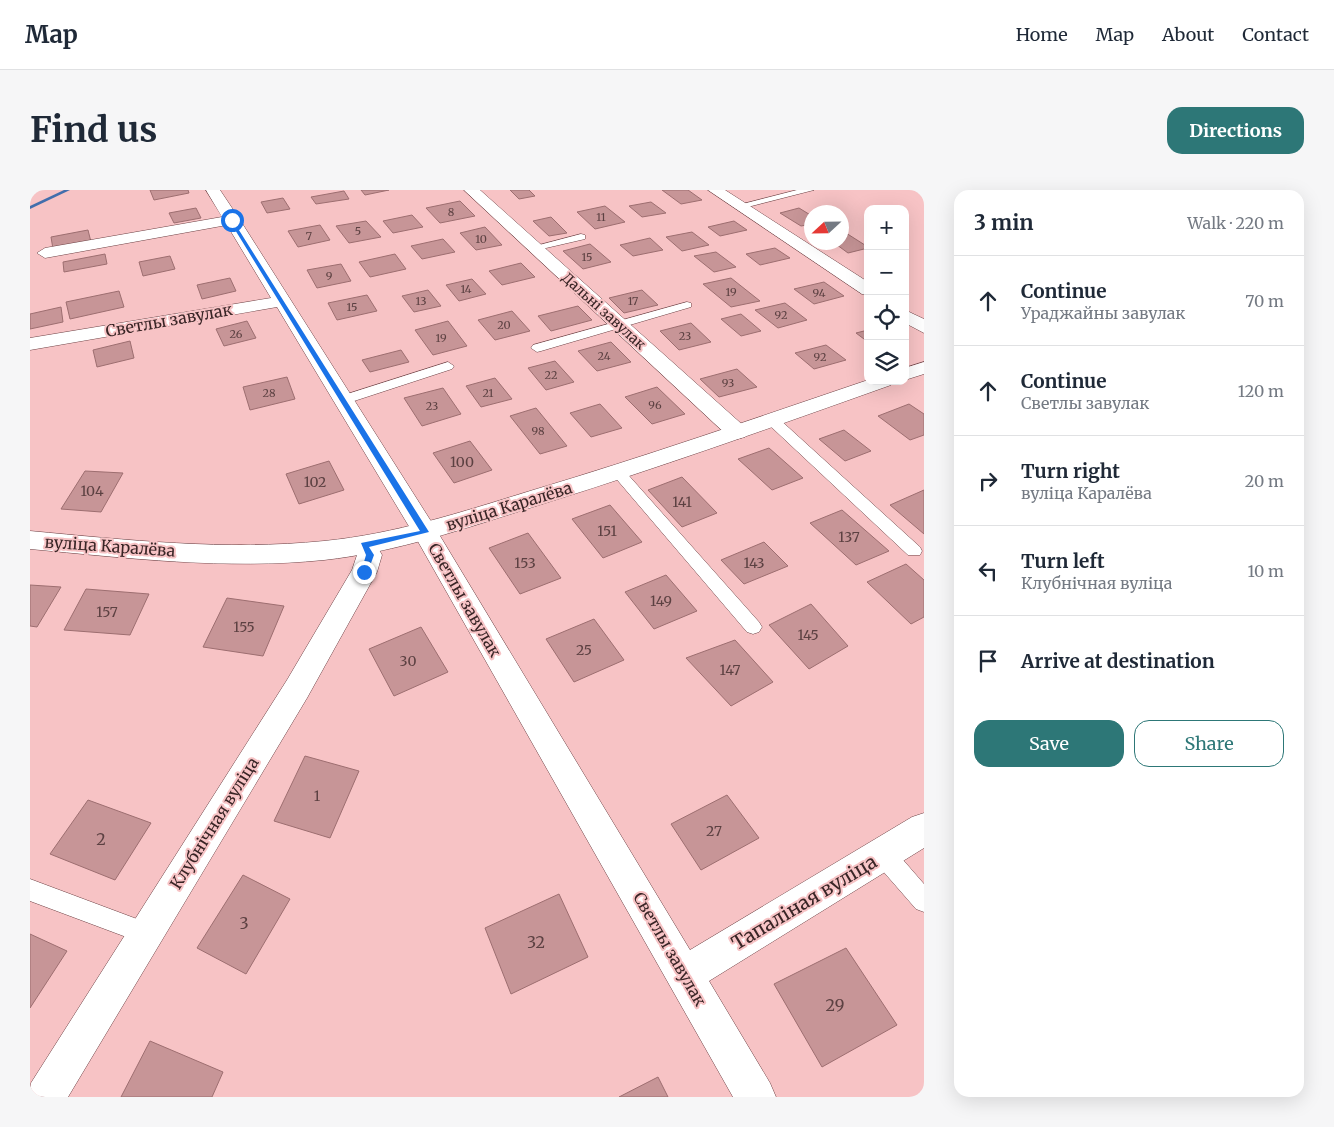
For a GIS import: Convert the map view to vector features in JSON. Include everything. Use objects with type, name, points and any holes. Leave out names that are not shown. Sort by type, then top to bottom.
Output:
[{"type":"street","points":[[213,190],[282,301]]},
{"type":"street","name":"Дальні завулак","points":[[471,190],[533,248],[622,325],[737,432]]},
{"type":"street","points":[[715,190],[864,287]]},
{"type":"street","points":[[45,253],[232,220]]},
{"type":"street","name":"Светлы завулак","points":[[30,344],[282,301],[425,532],[756,1097]]},
{"type":"street","points":[[909,317],[924,327]]},
{"type":"street","points":[[909,373],[924,368]]},
{"type":"street","name":"вуліца Каралёва","points":[[30,540],[210,554],[287,552],[364,545],[425,532],[618,472],[873,385]]},
{"type":"street","name":"Клубнічная вуліца","points":[[45,1097],[297,689],[364,572],[370,555],[364,545]]},
{"type":"street","name":"Тапаліная вуліца","points":[[684,974],[924,829]]},
{"type":"lane","points":[[740,206],[809,190]]},
{"type":"lane","points":[[533,248],[582,237]]},
{"type":"lane","points":[[537,348],[687,306]]},
{"type":"lane","points":[[343,400],[448,366]]},
{"type":"lane","points":[[772,420],[914,550]]},
{"type":"lane","points":[[618,472],[753,627]]},
{"type":"lane","points":[[883,854],[924,901]]},
{"type":"lane","points":[[30,890],[145,933]]},
{"type":"building","points":[[150,190],[188,190],[189,193],[154,200]]},
{"type":"building","points":[[361,190],[389,190],[365,195]]},
{"type":"building","points":[[510,190],[529,190],[535,196],[519,199]]},
{"type":"building","points":[[662,190],[688,190],[702,200],[681,204]]},
{"type":"building","points":[[344,191],[349,199],[316,204],[311,197]]},
{"type":"building","points":[[283,198],[290,209],[267,213],[261,202]]},
{"type":"building","points":[[460,201],[475,216],[440,223],[426,208]]},
{"type":"building","points":[[651,202],[666,213],[642,217],[629,206]]},
{"type":"building","points":[[605,206],[625,222],[595,229],[577,212]]},
{"type":"building","points":[[196,208],[201,218],[174,223],[169,213]]},
{"type":"building","points":[[799,208],[804,211],[804,225],[801,226],[780,213]]},
{"type":"building","points":[[412,215],[423,227],[393,233],[383,221]]},
{"type":"building","points":[[551,217],[567,233],[549,236],[533,221]]},
{"type":"building","points":[[366,221],[381,237],[349,243],[336,226]]},
{"type":"building","points":[[734,221],[747,230],[720,236],[708,227]]},
{"type":"building","points":[[320,225],[330,240],[298,247],[288,231]]},
{"type":"building","points":[[485,227],[502,245],[476,250],[460,233]]},
{"type":"building","points":[[88,230],[91,242],[53,249],[51,237]]},
{"type":"building","points":[[692,232],[709,245],[682,251],[666,237]]},
{"type":"building","points":[[849,235],[864,244],[864,249],[848,253],[844,250],[849,250]]},
{"type":"building","points":[[650,238],[663,250],[633,256],[620,245]]},
{"type":"building","points":[[443,239],[455,252],[422,259],[411,246]]},
{"type":"building","points":[[590,244],[611,262],[583,269],[563,251]]},
{"type":"building","points":[[775,248],[790,258],[760,265],[746,254]]},
{"type":"building","points":[[716,252],[736,267],[714,272],[694,256]]},
{"type":"building","points":[[105,254],[107,264],[64,272],[63,262]]},
{"type":"building","points":[[395,254],[406,269],[370,277],[359,262]]},
{"type":"building","points":[[170,256],[175,269],[143,276],[139,262]]},
{"type":"building","points":[[521,263],[535,277],[502,285],[489,271]]},
{"type":"building","points":[[341,264],[351,281],[317,288],[307,270]]},
{"type":"building","points":[[230,278],[236,291],[202,299],[197,285]]},
{"type":"building","points":[[731,278],[760,301],[731,307],[703,284]]},
{"type":"building","points":[[472,279],[486,294],[459,301],[446,285]]},
{"type":"building","points":[[824,282],[844,296],[814,304],[794,289]]},
{"type":"building","points":[[428,290],[441,306],[414,312],[402,296]]},
{"type":"building","points":[[642,290],[658,305],[624,313],[609,298]]},
{"type":"building","points":[[119,291],[124,307],[70,319],[66,302]]},
{"type":"building","points":[[367,295],[377,311],[337,320],[328,303]]},
{"type":"building","points":[[785,303],[807,320],[778,328],[755,310]]},
{"type":"building","points":[[578,306],[592,320],[551,331],[538,316]]},
{"type":"building","points":[[61,307],[63,322],[30,329],[30,314]]},
{"type":"building","points":[[512,311],[530,331],[495,340],[478,320]]},
{"type":"building","points":[[741,314],[761,331],[741,336],[721,319]]},
{"type":"building","points":[[247,321],[256,338],[224,346],[216,329]]},
{"type":"building","points":[[448,321],[467,346],[433,355],[415,330]]},
{"type":"building","points":[[691,323],[711,342],[679,350],[660,331]]},
{"type":"building","points":[[864,331],[864,339],[856,333]]},
{"type":"building","points":[[130,341],[134,358],[97,367],[93,350]]},
{"type":"building","points":[[611,342],[631,362],[597,371],[578,351]]},
{"type":"building","points":[[826,345],[846,360],[814,369],[795,353]]},
{"type":"building","points":[[401,350],[409,362],[370,372],[362,360]]},
{"type":"building","points":[[555,361],[574,382],[546,390],[528,368]]},
{"type":"building","points":[[737,369],[757,387],[719,397],[700,379]]},
{"type":"building","points":[[287,377],[295,399],[250,410],[243,387]]},
{"type":"building","points":[[495,378],[512,399],[481,407],[466,386]]},
{"type":"building","points":[[657,387],[685,414],[652,424],[625,397]]},
{"type":"building","points":[[443,388],[461,414],[422,426],[404,398]]},
{"type":"building","points":[[600,404],[622,428],[591,437],[570,413]]},
{"type":"building","points":[[909,404],[924,414],[924,435],[910,440],[878,416]]},
{"type":"building","points":[[536,408],[567,446],[540,454],[510,416]]},
{"type":"building","points":[[844,430],[871,451],[845,461],[819,439]]},
{"type":"building","points":[[470,441],[492,470],[454,483],[433,453]]},
{"type":"building","points":[[769,448],[803,478],[772,490],[738,459]]},
{"type":"building","points":[[329,461],[344,490],[299,504],[286,474]]},
{"type":"building","points":[[85,471],[123,473],[101,512],[61,509]]},
{"type":"building","points":[[682,477],[717,513],[682,527],[648,490]]},
{"type":"building","points":[[924,490],[924,534],[890,505]]},
{"type":"building","points":[[610,505],[642,542],[603,558],[572,519]]},
{"type":"building","points":[[842,510],[889,551],[856,565],[810,523]]},
{"type":"building","points":[[528,533],[561,578],[520,594],[489,548]]},
{"type":"building","points":[[764,542],[788,566],[744,584],[721,560]]},
{"type":"building","points":[[906,564],[924,580],[924,617],[911,624],[867,582]]},
{"type":"building","points":[[666,575],[697,611],[654,629],[625,592]]},
{"type":"building","points":[[30,585],[61,587],[37,627],[30,626]]},
{"type":"building","points":[[86,589],[149,594],[130,635],[64,630]]},
{"type":"building","points":[[227,598],[284,606],[263,656],[203,647]]},
{"type":"building","points":[[811,604],[848,646],[809,669],[769,625]]},
{"type":"building","points":[[594,619],[624,660],[574,682],[546,639]]},
{"type":"building","points":[[421,627],[448,672],[394,696],[369,649]]},
{"type":"building","points":[[735,640],[773,682],[731,706],[686,658]]},
{"type":"building","points":[[305,756],[359,771],[330,838],[274,821]]},
{"type":"building","points":[[727,795],[759,838],[701,870],[671,824]]},
{"type":"building","points":[[88,800],[151,823],[115,880],[50,854]]},
{"type":"building","points":[[243,875],[290,899],[246,974],[197,948]]},
{"type":"building","points":[[559,894],[588,957],[511,994],[485,928]]},
{"type":"building","points":[[30,934],[67,951],[30,1008]]},
{"type":"building","points":[[846,948],[897,1025],[822,1067],[774,984]]},
{"type":"building","points":[[150,1041],[223,1072],[212,1097],[121,1097]]},
{"type":"building","points":[[658,1077],[668,1097],[619,1097]]},
{"type":"waterway","points":[[30,208],[68,190]]},
{"type":"route","points":[[232,220],[425,532],[364,545],[370,555],[364,572]]}]
